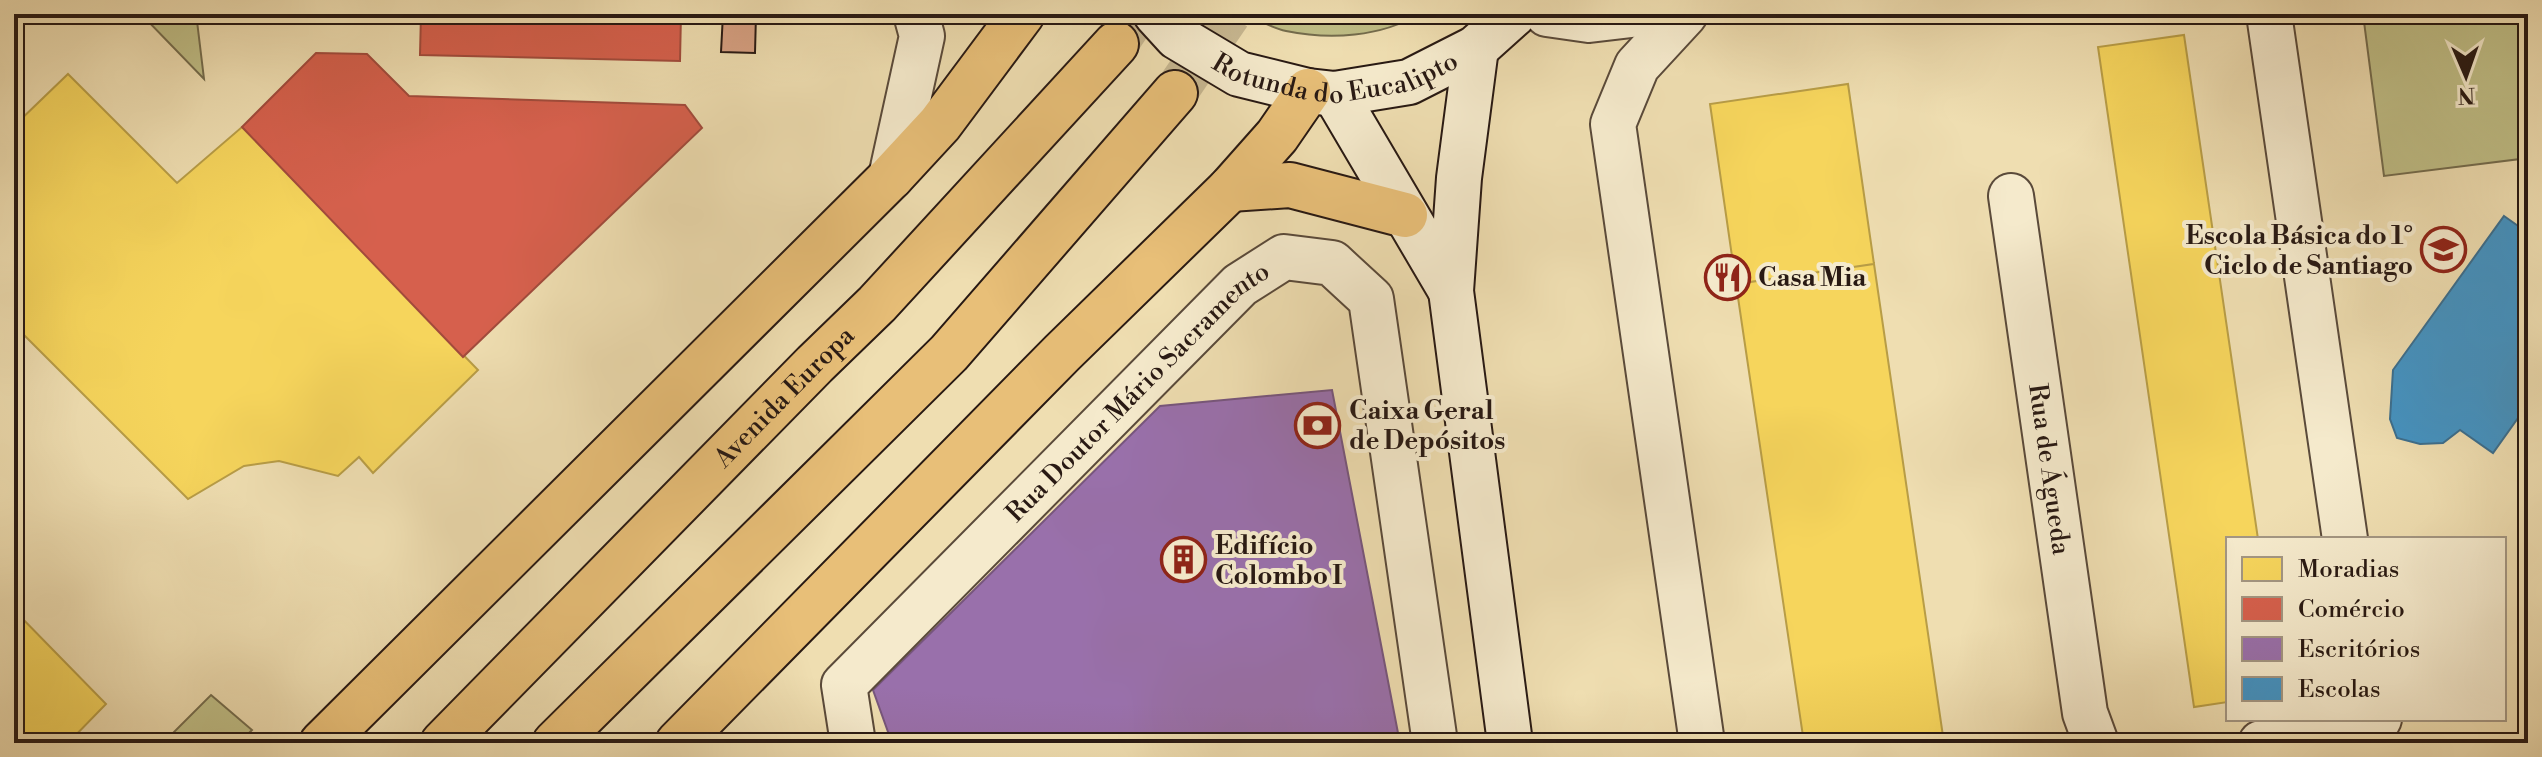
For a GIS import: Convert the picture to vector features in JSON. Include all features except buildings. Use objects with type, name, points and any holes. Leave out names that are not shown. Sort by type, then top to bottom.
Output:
[{"type":"main road","points":[[322,743],[891,177],[940,124],[1022,14]]},
{"type":"main road","name":"Avenida Europa","points":[[443,743],[877,304],[1116,44]]},
{"type":"main road","points":[[555,743],[949,353],[1175,93]]},
{"type":"main road","points":[[678,743],[1051,364],[1230,189],[1321,93]]},
{"type":"main road","points":[[1230,189],[1290,185],[1405,215]]},
{"type":"street","points":[[891,177],[922,36],[916,14]]},
{"type":"street","name":"Rotunda do Eucalipto","points":[[1156,14],[1177,37],[1239,74],[1321,93],[1409,82],[1476,48],[1514,14]]},
{"type":"street","points":[[1547,14],[1589,20],[1640,14]]},
{"type":"street","points":[[1685,14],[1637,66],[1613,124],[1702,743]]},
{"type":"street","points":[[2269,14],[2345,537]]},
{"type":"street","points":[[1476,48],[1459,178],[1451,291],[1510,743]]},
{"type":"street","points":[[1321,93],[1405,215],[1451,291]]},
{"type":"street","name":"Rua de Águeda","points":[[2011,196],[2085,713],[2096,743]]},
{"type":"street","name":"Rua Doutor Mário Sacramento","points":[[853,743],[844,685],[1240,285],[1284,257],[1332,263],[1371,299],[1435,743]]},
{"type":"street","points":[[2261,743],[2376,725]]},
{"type":"shaded area","points":[[141,14],[198,14],[204,79]]},
{"type":"shaded area","points":[[1245,14],[1419,14],[1388,28],[1337,36],[1286,31]]},
{"type":"shaded area","points":[[2363,14],[2528,14],[2528,158],[2384,176]]},
{"type":"shaded area","points":[[211,695],[252,730],[239,743],[163,743]]},
{"type":"tunnel","points":[[1116,44],[1136,14]]},
{"type":"tunnel","points":[[1175,93],[1229,14]]},
{"type":"place","name":"Escola Básica do 1° Ciclo de Santiago","points":[[2444,250]]},
{"type":"place","name":"Casa Mia","points":[[1727,277]]},
{"type":"place","name":"Caixa Geral de Depósitos","points":[[1318,425]]},
{"type":"place","name":"Edifício Colombo I","points":[[1184,560]]}]
